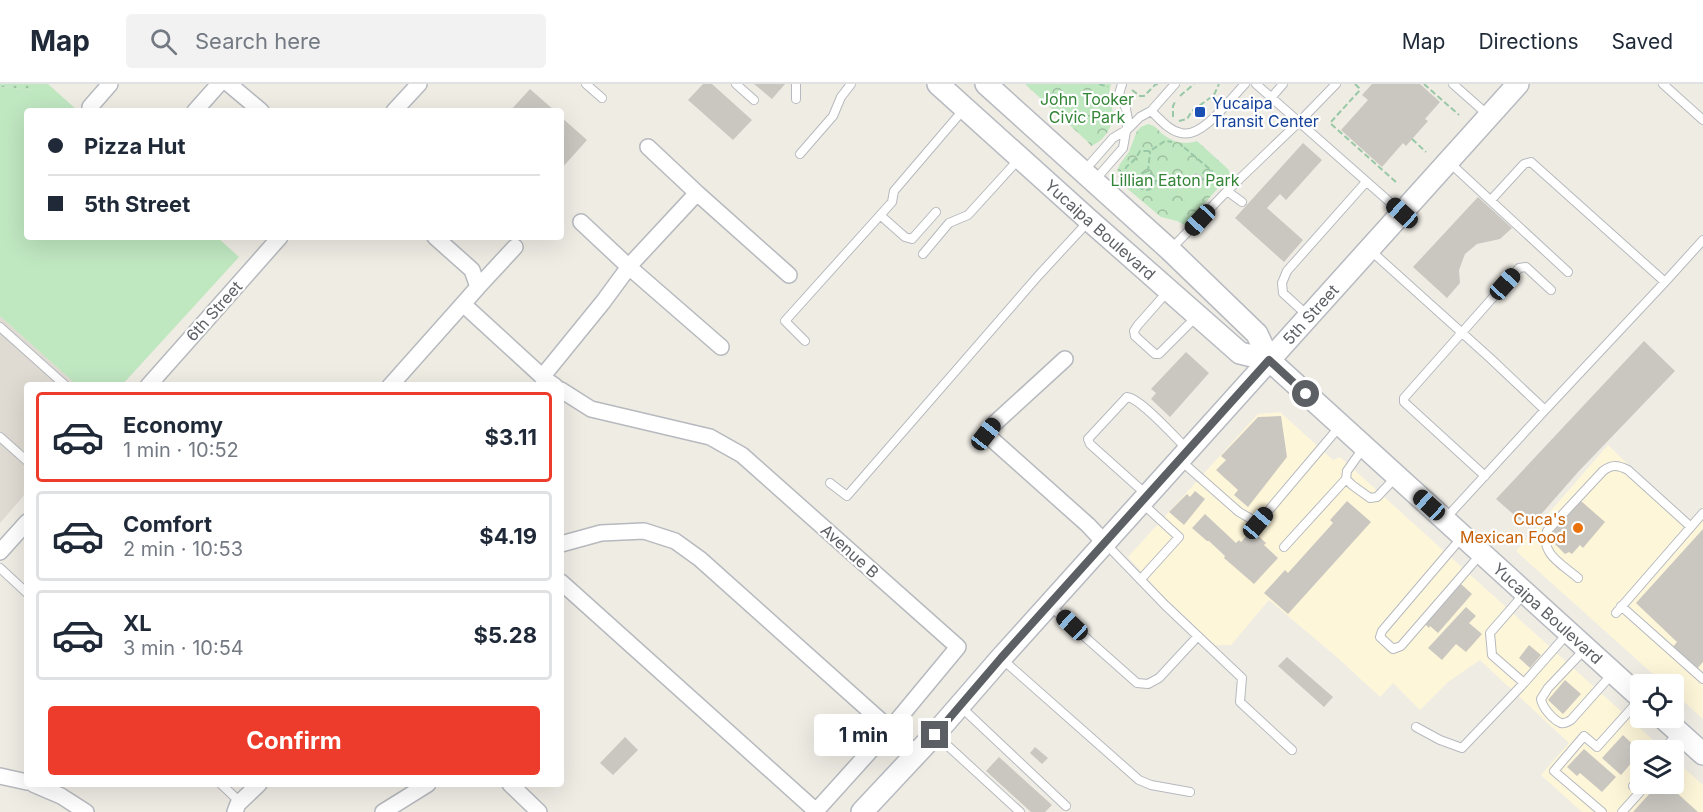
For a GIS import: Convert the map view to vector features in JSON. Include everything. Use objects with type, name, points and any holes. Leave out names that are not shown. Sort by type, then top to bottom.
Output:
[{"type":"main road","name":"Yucaipa Boulevard","points":[[938,84],[1240,353],[1269,360]]},
{"type":"main road","name":"Yucaipa Boulevard","points":[[986,84],[1170,250],[1257,334],[1269,360],[1630,688]]},
{"type":"main road","name":"5th Street","points":[[862,812],[935,735],[1001,658],[1518,84]]},
{"type":"main road","points":[[1674,728],[1703,754]]},
{"type":"street","points":[[90,107],[110,84]]},
{"type":"street","points":[[198,108],[219,84]]},
{"type":"street","points":[[229,84],[257,108]]},
{"type":"street","points":[[397,108],[419,84]]},
{"type":"street","points":[[648,147],[789,275]]},
{"type":"street","points":[[463,304],[548,381],[629,267],[697,193]]},
{"type":"street","points":[[581,222],[721,347]]},
{"type":"street","name":"6th Street","points":[[152,382],[277,240]]},
{"type":"street","points":[[438,240],[472,270],[478,287]]},
{"type":"street","points":[[394,382],[515,247]]},
{"type":"street","points":[[1065,359],[994,423],[986,434],[1106,543]]},
{"type":"street","name":"Avenue B","points":[[564,392],[591,409],[710,437],[742,455],[958,647],[890,729]]},
{"type":"street","points":[[0,552],[24,525]]},
{"type":"street","points":[[564,543],[601,533],[644,531],[675,541],[700,559],[916,754]]},
{"type":"street","points":[[564,585],[816,812],[890,729]]},
{"type":"street","points":[[0,776],[24,782]]},
{"type":"street","points":[[40,787],[61,796],[86,812]]},
{"type":"street","points":[[237,807],[255,787]]},
{"type":"street","points":[[383,812],[423,787]]},
{"type":"street","points":[[513,787],[539,812]]},
{"type":"lane","points":[[586,84],[602,98]]},
{"type":"lane","points":[[736,84],[754,100]]},
{"type":"lane","points":[[796,84],[796,99]]},
{"type":"lane","points":[[800,154],[833,116],[841,97],[850,84]]},
{"type":"lane","points":[[1089,177],[1123,148],[1128,129],[1126,109],[1119,94],[1122,84]]},
{"type":"lane","points":[[1089,177],[1113,138],[1151,111],[1175,84]]},
{"type":"lane","points":[[1151,111],[1178,133],[1196,132],[1209,122],[1245,84]]},
{"type":"lane","points":[[1256,84],[1402,213]]},
{"type":"lane","points":[[1271,98],[1283,84]]},
{"type":"lane","points":[[1170,250],[1336,84]]},
{"type":"lane","points":[[1453,84],[1489,116]]},
{"type":"lane","points":[[1664,84],[1703,120]]},
{"type":"lane","points":[[805,341],[785,321],[891,202],[894,191],[965,108]]},
{"type":"lane","points":[[923,254],[949,223],[968,215],[1020,158]]},
{"type":"lane","points":[[1449,162],[1568,272]]},
{"type":"lane","points":[[1491,200],[1524,164],[1531,162],[1665,282]]},
{"type":"lane","points":[[1308,316],[1283,293],[1281,283],[1287,271],[1366,182]]},
{"type":"lane","points":[[1227,191],[1242,202]]},
{"type":"lane","points":[[880,215],[905,237],[912,239],[936,213]]},
{"type":"lane","points":[[830,483],[847,496],[1089,220]]},
{"type":"lane","points":[[1445,520],[1703,240]]},
{"type":"lane","points":[[1369,249],[1545,410]]},
{"type":"lane","points":[[1485,476],[1404,402],[1404,398],[1519,268],[1526,267],[1551,290]]},
{"type":"lane","points":[[1169,290],[1134,331],[1135,336],[1155,354],[1161,353],[1198,315]]},
{"type":"lane","points":[[0,327],[62,382]]},
{"type":"lane","points":[[1141,579],[1179,537],[1090,444],[1088,439],[1127,397],[1132,397],[1239,512],[1258,523],[1341,425]]},
{"type":"lane","points":[[0,437],[24,458]]},
{"type":"lane","points":[[1284,547],[1346,479],[1347,471],[1364,446]]},
{"type":"lane","points":[[1578,578],[1550,554],[1544,544],[1547,531],[1610,466],[1619,466],[1628,470],[1691,527]]},
{"type":"lane","points":[[1346,479],[1370,498],[1377,497],[1397,476]]},
{"type":"lane","points":[[1703,513],[1619,610],[1703,678]]},
{"type":"lane","points":[[1464,536],[1382,631],[1380,637],[1394,649],[1401,646],[1481,553]]},
{"type":"lane","points":[[1106,543],[1165,605],[1242,678],[1240,702],[1292,750]]},
{"type":"lane","points":[[0,568],[24,590]]},
{"type":"lane","points":[[1524,683],[1492,655],[1490,633],[1525,593]]},
{"type":"lane","points":[[1049,605],[1137,683],[1148,684],[1160,678],[1198,636]]},
{"type":"lane","points":[[1416,727],[1440,740],[1462,748],[1569,632]]},
{"type":"lane","points":[[1586,648],[1540,699],[1543,707],[1554,718],[1566,723],[1571,720],[1614,673]]},
{"type":"lane","points":[[1001,658],[1139,780],[1151,785],[1190,792]]},
{"type":"lane","points":[[960,706],[1066,806]]},
{"type":"lane","points":[[1602,812],[1554,771],[1584,736],[1598,747],[1630,711]]},
{"type":"lane","points":[[1671,740],[1678,732]]},
{"type":"lane","points":[[935,735],[1020,812]]},
{"type":"lane","points":[[223,787],[237,807]]},
{"type":"lane","points":[[1622,812],[1638,794]]},
{"type":"path","points":[[1099,84],[1108,87]]},
{"type":"path","points":[[1129,89],[1143,96],[1156,84],[1160,85]]},
{"type":"path","points":[[1194,84],[1176,99],[1172,114],[1174,121],[1187,119],[1192,111],[1214,95],[1219,84]]},
{"type":"path","points":[[1355,84],[1360,90],[1330,123],[1398,184]]},
{"type":"path","points":[[1424,84],[1459,115]]},
{"type":"path","points":[[1412,139],[1426,152]]},
{"type":"path","points":[[1127,178],[1125,169],[1137,158],[1140,151],[1150,151],[1165,141],[1181,145],[1212,171],[1200,180],[1156,181]]},
{"type":"path","points":[[1148,172],[1150,151]]},
{"type":"path","points":[[1148,172],[1156,181],[1154,187],[1146,191],[1140,189],[1137,180],[1139,175],[1148,172]]},
{"type":"path","points":[[1118,176],[1137,180]]},
{"type":"shaded area","points":[[0,316],[74,382],[24,382],[24,495],[0,523]]},
{"type":"shaded area","points":[[1280,412],[1333,460],[1340,457],[1630,719],[1630,728],[1640,728],[1653,740],[1630,740],[1630,794],[1684,794],[1684,768],[1703,785],[1703,812],[1582,812],[1541,775],[1569,743],[1480,660],[1448,682],[1420,710],[1393,683],[1380,697],[1269,600],[1231,645],[1215,645],[1160,593],[1128,557],[1258,414]]},
{"type":"shaded area","points":[[1608,445],[1688,523],[1703,506],[1703,719],[1684,702],[1684,674],[1653,674],[1516,551]]},
{"type":"green space","points":[[0,84],[40,84],[35,90],[0,87]]},
{"type":"green space","points":[[40,84],[48,84],[75,108],[24,108],[24,240],[220,240],[239,257],[125,382],[74,382],[0,316],[0,87],[35,90]]},
{"type":"green space","name":"John Tooker Civic Park","points":[[1025,84],[1111,84],[1113,113],[1111,125],[1105,136],[1091,146]]},
{"type":"green space","name":"Lillian Eaton Park","points":[[1148,124],[1176,141],[1189,143],[1197,141],[1230,173],[1185,225],[1161,217],[1123,185],[1122,174],[1117,171],[1129,152],[1137,131]]},
{"type":"building","points":[[703,84],[712,84],[752,120],[733,140],[688,100]]},
{"type":"building","points":[[754,84],[785,84],[772,99]]},
{"type":"building","points":[[1372,84],[1420,84],[1440,102],[1425,119],[1428,121],[1406,146],[1403,143],[1382,167],[1341,130],[1368,100],[1362,95]]},
{"type":"building","points":[[530,89],[552,108],[513,108]]},
{"type":"building","points":[[564,120],[587,140],[564,166]]},
{"type":"building","points":[[1303,143],[1322,160],[1286,200],[1280,194],[1267,208],[1303,240],[1284,262],[1235,218]]},
{"type":"building","points":[[1196,173],[1203,177],[1203,184],[1197,188],[1190,184],[1190,177]]},
{"type":"building","points":[[1478,197],[1512,228],[1500,239],[1477,244],[1465,254],[1459,270],[1460,283],[1447,298],[1413,267]]},
{"type":"building","points":[[1644,341],[1675,371],[1579,471],[1529,528],[1496,499]]},
{"type":"building","points":[[1186,352],[1209,373],[1170,417],[1151,399],[1156,393],[1151,389]]},
{"type":"building","points":[[1281,416],[1287,457],[1248,507],[1234,495],[1238,490],[1216,470],[1226,460],[1221,456],[1258,417]]},
{"type":"building","points":[[1195,491],[1205,499],[1184,525],[1169,512],[1187,494],[1190,497]]},
{"type":"building","points":[[1347,501],[1371,522],[1288,614],[1264,593],[1285,570],[1288,573],[1333,523],[1330,520]]},
{"type":"building","name":"Cuca's Mexican Food","points":[[1581,501],[1605,522],[1583,548],[1580,545],[1572,554],[1569,552],[1565,554],[1552,541],[1555,538],[1551,534]]},
{"type":"building","points":[[1205,514],[1236,543],[1239,540],[1241,542],[1252,530],[1278,558],[1254,584],[1192,528]]},
{"type":"building","points":[[1703,529],[1703,662],[1696,670],[1672,648],[1677,642],[1636,603]]},
{"type":"building","points":[[1461,584],[1472,594],[1438,633],[1430,626],[1429,628],[1425,624]]},
{"type":"building","points":[[1466,607],[1476,616],[1469,623],[1482,634],[1466,652],[1456,644],[1442,660],[1428,648]]},
{"type":"building","points":[[1529,645],[1541,655],[1530,668],[1519,658]]},
{"type":"building","points":[[1287,657],[1333,697],[1324,707],[1278,666]]},
{"type":"building","points":[[1565,680],[1581,694],[1563,714],[1548,700]]},
{"type":"building","points":[[1623,735],[1630,742],[1630,765],[1621,775],[1602,758]]},
{"type":"building","points":[[625,737],[638,750],[613,775],[600,763]]},
{"type":"building","points":[[1035,747],[1048,758],[1042,764],[1030,753]]},
{"type":"building","points":[[1584,749],[1616,777],[1602,792],[1580,773],[1577,776],[1567,767]]},
{"type":"building","points":[[999,757],[1052,805],[1045,812],[1031,812],[986,771]]},
{"type":"building","points":[[1649,794],[1678,794],[1698,812],[1633,812]]},
{"type":"place","name":"Yucaipa Transit Center","points":[[1200,112]]},
{"type":"place","name":"Cuca's Mexican Food","points":[[1578,528]]},
{"type":"route","points":[[935,735],[1001,658],[1269,360],[1306,394]]}]
